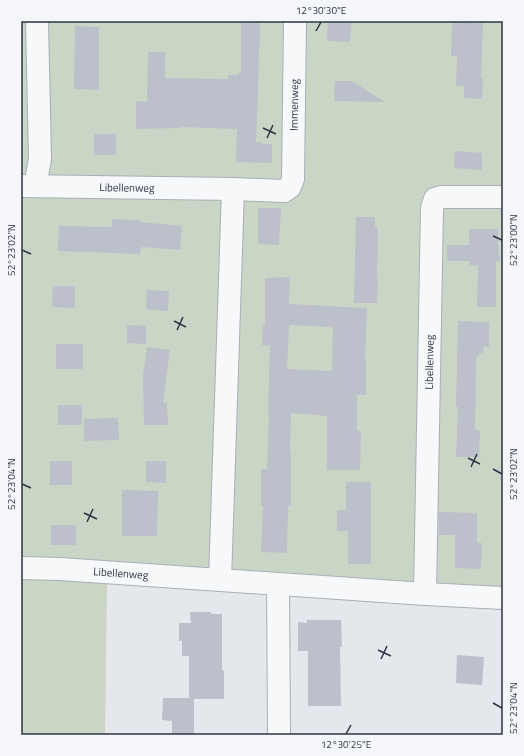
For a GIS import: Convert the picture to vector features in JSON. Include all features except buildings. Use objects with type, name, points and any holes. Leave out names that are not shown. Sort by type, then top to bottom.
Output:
[{"type":"street","points":[[28,186],[40,159],[37,21]]},
{"type":"street","name":"Immenweg","points":[[290,187],[293,179],[295,21]]},
{"type":"street","name":"Libellenweg","points":[[28,186],[284,191],[290,187]]},
{"type":"street","points":[[220,580],[233,189]]},
{"type":"street","name":"Libellenweg","points":[[425,594],[432,208],[435,199],[441,197],[503,197]]},
{"type":"street","name":"Libellenweg","points":[[21,568],[60,569],[503,598]]},
{"type":"street","points":[[278,584],[279,735]]},
{"type":"green space","points":[[21,21],[503,21],[503,591],[21,559]]},
{"type":"green space","points":[[21,578],[107,581],[105,735],[21,735]]}]
